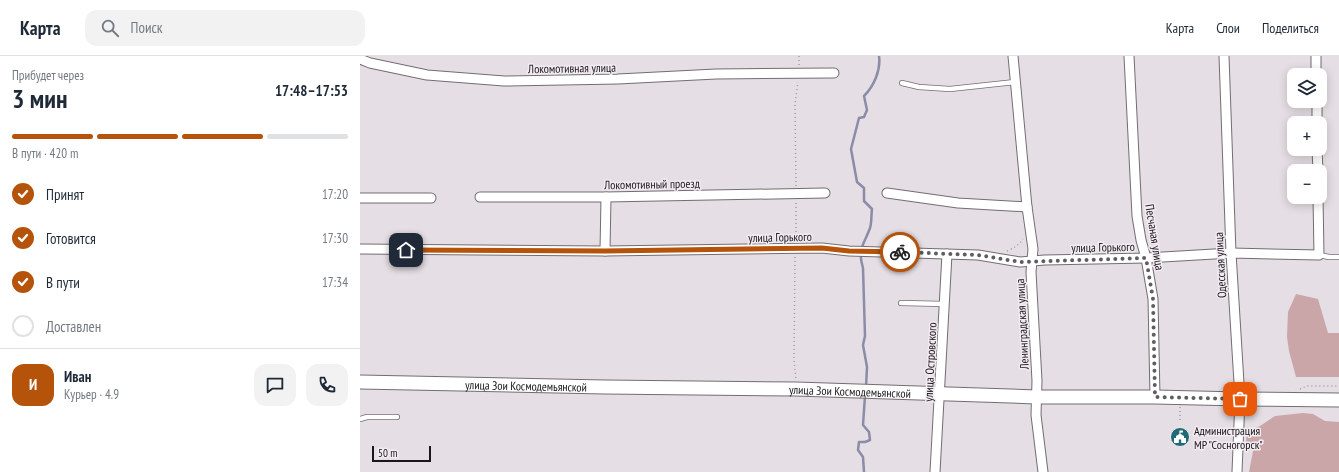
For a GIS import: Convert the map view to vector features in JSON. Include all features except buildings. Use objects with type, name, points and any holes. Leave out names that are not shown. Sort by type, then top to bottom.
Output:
[{"type":"street","name":"Ленинградская улица","points":[[1013,56],[1027,207],[1033,249],[1032,272],[1037,397],[1036,415],[1043,472]]},
{"type":"street","name":"Песчаная улица","points":[[1128,56],[1138,216],[1141,240],[1146,258],[1153,299],[1155,397]]},
{"type":"street","name":"Одесская улица","points":[[1224,56],[1231,253],[1240,399],[1237,472]]},
{"type":"street","points":[[1316,56],[1316,68]]},
{"type":"street","name":"Локомотивная улица","points":[[360,59],[370,63],[427,75],[504,80],[618,79],[716,74],[834,73]]},
{"type":"street","name":"Локомотивный проезд","points":[[480,197],[606,197],[825,193]]},
{"type":"street","points":[[887,193],[958,203],[1027,207]]},
{"type":"street","points":[[605,251],[606,197]]},
{"type":"street","points":[[360,198],[431,198]]},
{"type":"street","points":[[1318,204],[1319,255]]},
{"type":"street","name":"улица Горького","points":[[360,250],[605,251],[822,248],[849,251],[995,257],[1020,262],[1045,260],[1146,258],[1231,253],[1319,255]]},
{"type":"street","name":"улица Островского","points":[[935,472],[947,254]]},
{"type":"street","name":"улица Зои Космодемьянской","points":[[360,382],[796,389],[1037,397],[1339,400]]},
{"type":"lane","points":[[902,83],[919,87],[950,89],[1015,82]]},
{"type":"lane","points":[[1319,255],[1339,257]]},
{"type":"lane","points":[[902,302],[945,304]]},
{"type":"lane","points":[[360,419],[367,417],[397,417]]},
{"type":"path","points":[[796,389],[794,360],[796,194],[795,104],[799,74],[799,56]]},
{"type":"path","points":[[995,257],[1002,252],[1020,244],[1030,229]]},
{"type":"shaded area","points":[[1296,294],[1318,299],[1328,333],[1339,333],[1339,377],[1296,377],[1287,337],[1288,312]]},
{"type":"shaded area","points":[[1303,413],[1313,414],[1325,421],[1339,422],[1339,472],[1249,472],[1254,446],[1246,442],[1247,432],[1260,426],[1275,416]]},
{"type":"waterway","points":[[866,387],[867,367],[863,345],[865,336],[861,251],[871,226],[872,209],[864,201],[864,188],[857,182],[851,149],[859,118],[864,117],[867,110],[864,96],[871,88],[876,78],[879,67],[879,56]]},
{"type":"waterway","points":[[864,472],[863,457],[858,450],[859,442],[870,440],[869,432],[863,425],[865,396]]},
{"type":"way so far","points":[[900,252],[978,255],[1020,262],[1045,260],[1146,258],[1153,299],[1155,397],[1240,399]]},
{"type":"place","name":"Администрация МР \"Сосногорск\"","points":[[1180,437]]},
{"type":"route","points":[[406,250],[605,251],[822,248],[849,251],[900,252]]}]
